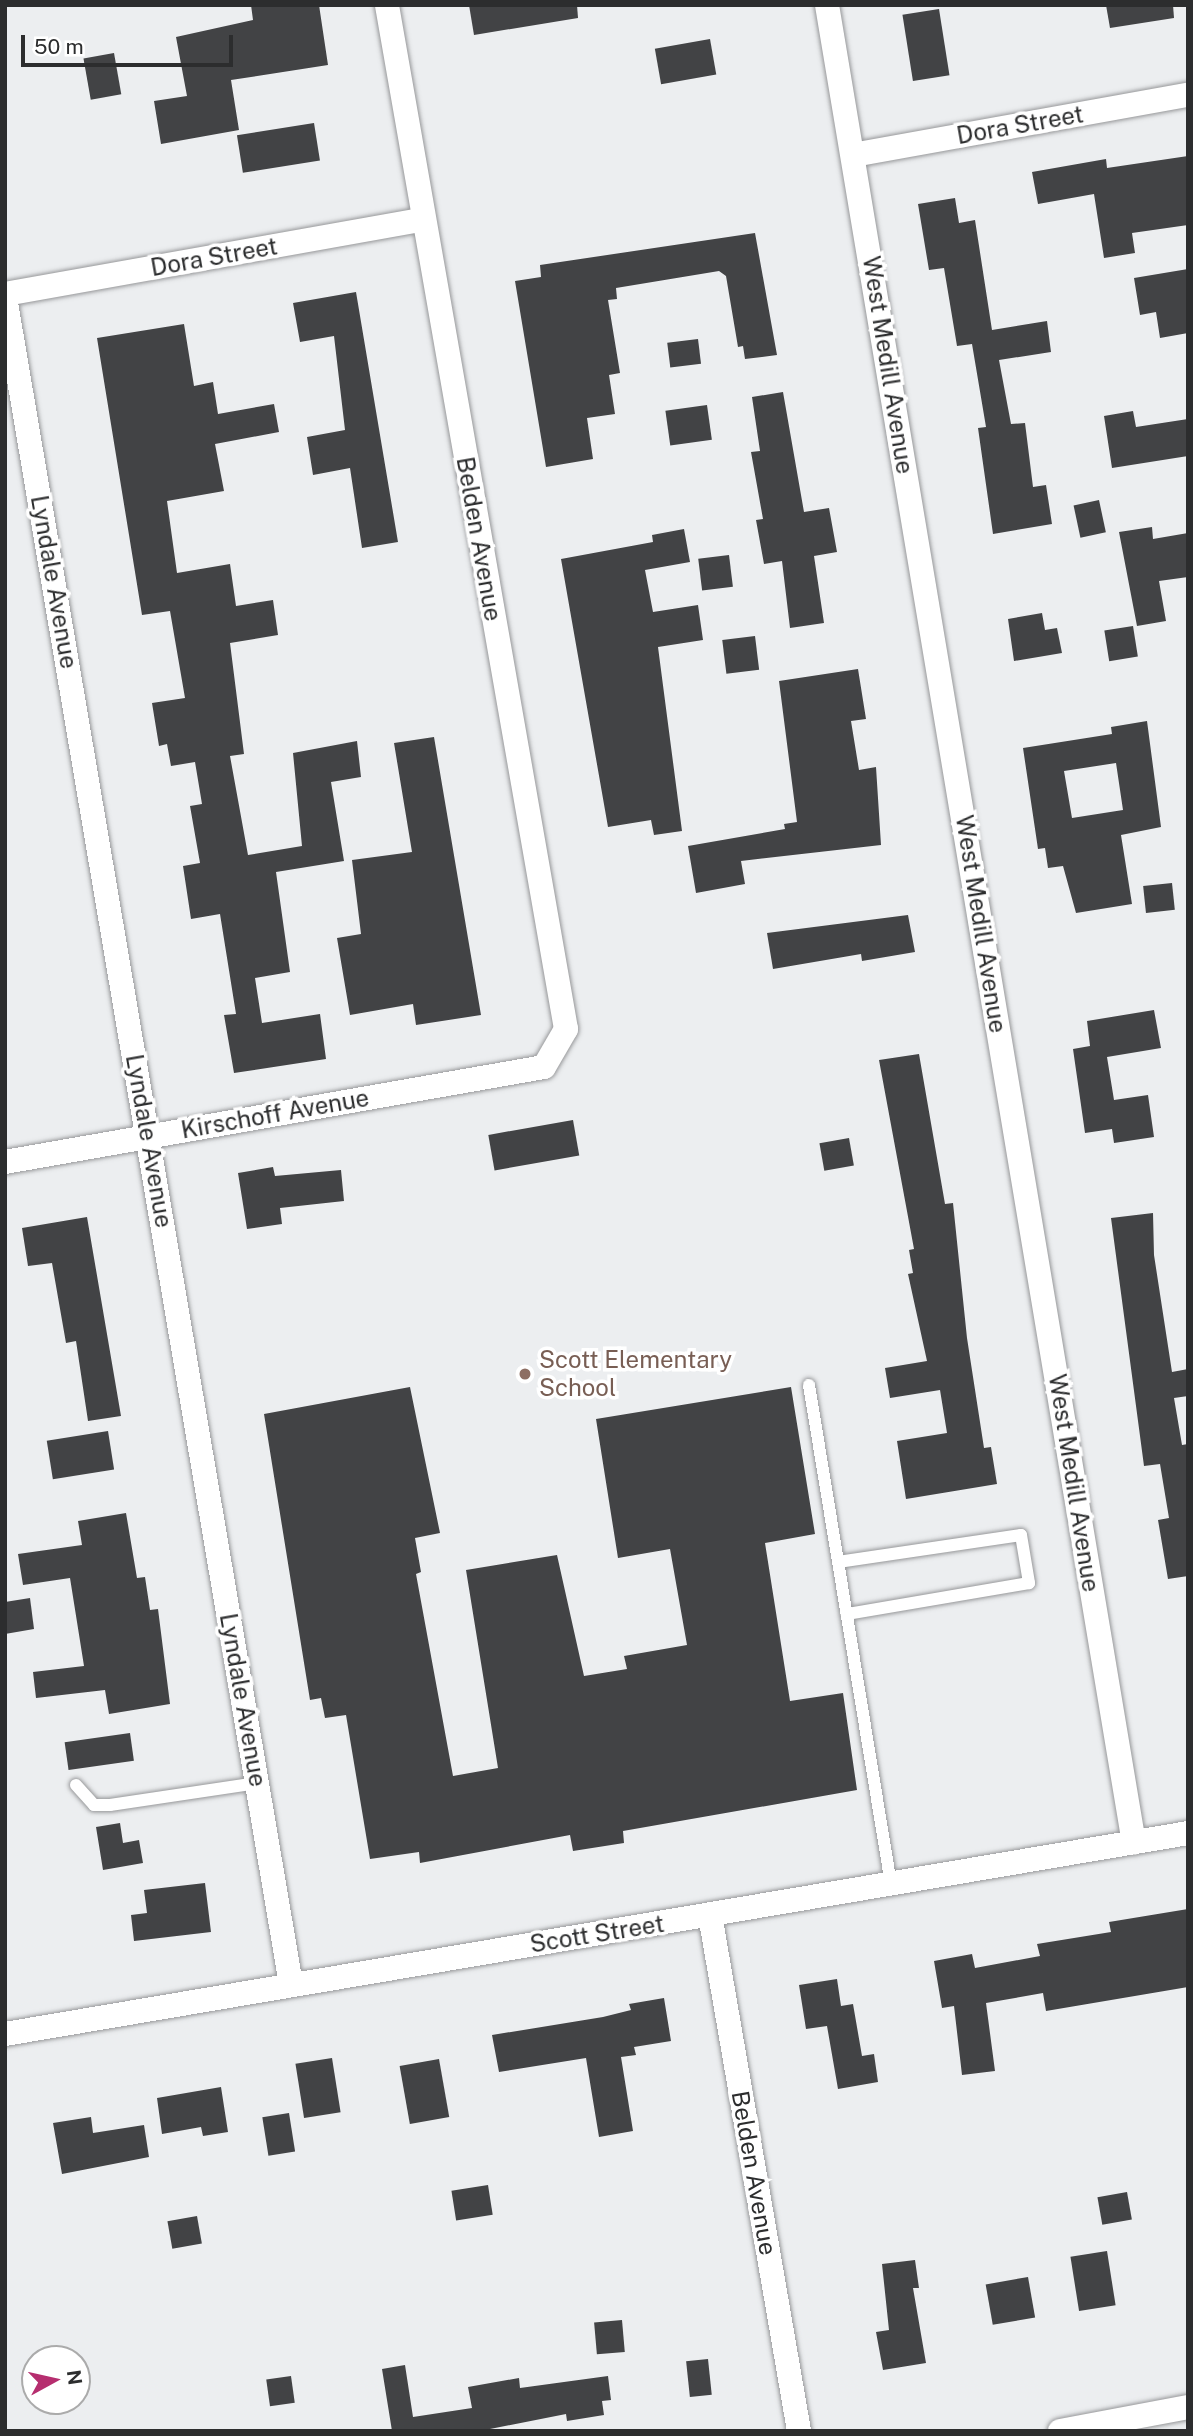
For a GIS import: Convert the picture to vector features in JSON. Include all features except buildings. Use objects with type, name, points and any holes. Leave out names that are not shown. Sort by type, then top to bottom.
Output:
[{"type":"street","name":"Belden Avenue","points":[[387,5],[422,220],[566,1029],[544,1068]]},
{"type":"street","name":"West Medill Avenue","points":[[827,5],[1134,1843]]},
{"type":"street","name":"Dora Street","points":[[853,155],[1188,95]]},
{"type":"street","name":"Dora Street","points":[[5,295],[422,220]]},
{"type":"street","name":"Lyndale Avenue","points":[[5,295],[291,1984]]},
{"type":"street","name":"Kirschoff Avenue","points":[[5,1162],[544,1068]]},
{"type":"street","name":"Scott Street","points":[[5,2034],[1188,1833]]},
{"type":"street","name":"Belden Avenue","points":[[710,1915],[799,2431]]},
{"type":"street","points":[[1060,2431],[1188,2407]]},
{"type":"lane","points":[[809,1385],[891,1884]]},
{"type":"lane","points":[[838,1562],[1021,1535],[1029,1583],[847,1614]]},
{"type":"lane","points":[[76,1785],[83,1798],[110,1805],[257,1783]]},
{"type":"place","name":"Scott Elementary School","points":[[525,1374]]}]
